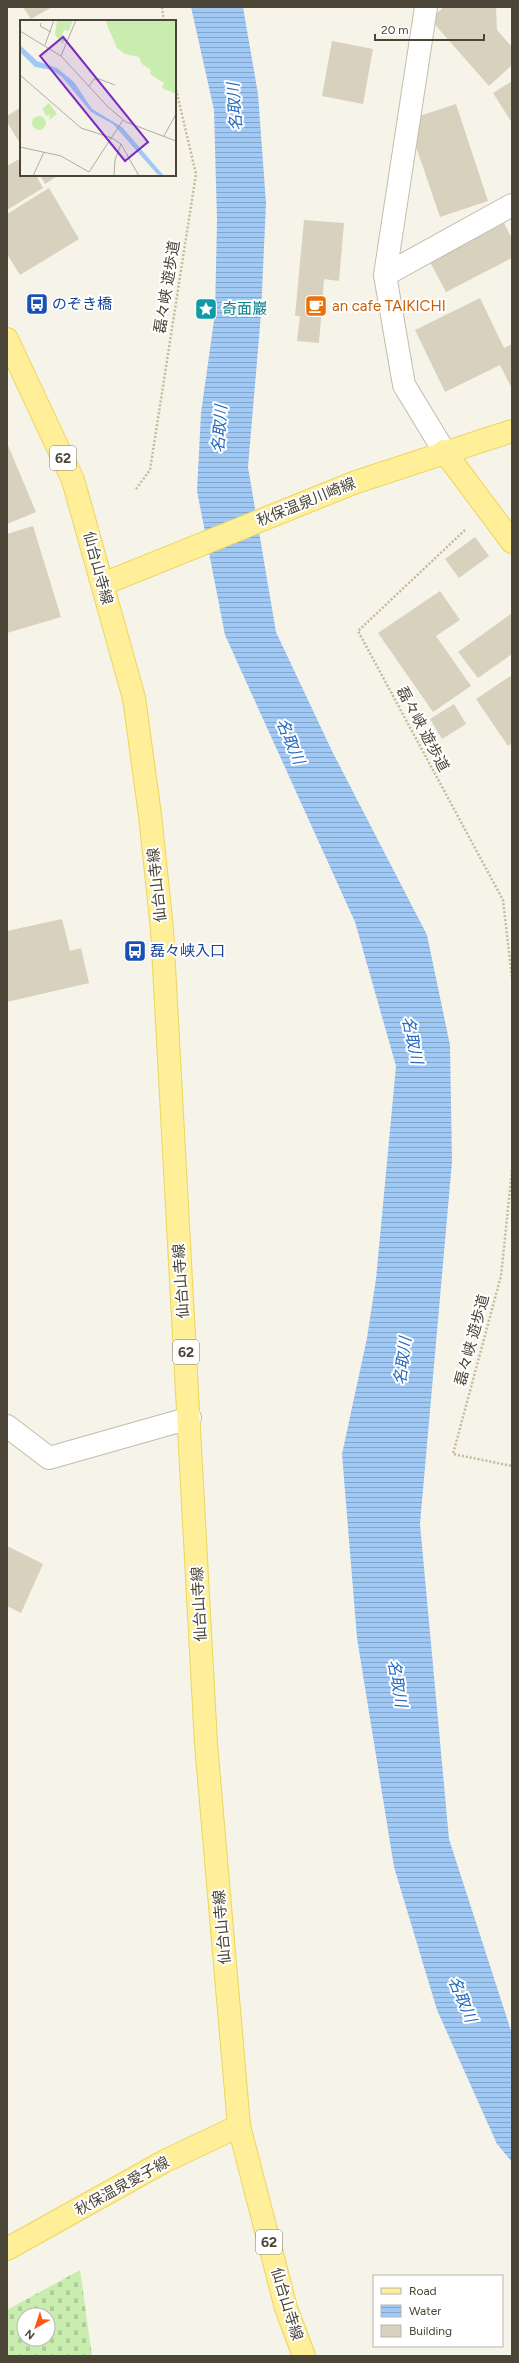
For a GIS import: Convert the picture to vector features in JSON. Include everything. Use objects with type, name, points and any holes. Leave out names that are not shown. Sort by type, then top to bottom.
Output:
[{"type":"main road","name":"仙台山寺線","points":[[7,339],[73,480],[134,698],[150,814],[162,929],[190,1418],[206,1744],[239,2126],[286,2308],[304,2356]]},
{"type":"main road","name":"秋保温泉川崎線","points":[[103,584],[356,482],[444,451],[512,430]]},
{"type":"main road","points":[[444,451],[512,542]]},
{"type":"main road","name":"秋保温泉愛子線","points":[[7,2249],[165,2162],[239,2126]]},
{"type":"street","points":[[426,7],[385,275],[404,385],[444,451]]},
{"type":"street","points":[[385,275],[512,205]]},
{"type":"street","points":[[7,1426],[49,1458],[190,1418]]},
{"type":"path","points":[[162,7],[164,20]]},
{"type":"path","name":"磊々峡 遊歩道","points":[[136,489],[150,470],[196,174],[176,89]]},
{"type":"path","name":"磊々峡 遊歩道","points":[[467,529],[358,631],[502,900],[512,978]]},
{"type":"path","name":"磊々峡 遊歩道","points":[[512,1170],[501,1276],[453,1454],[512,1466]]},
{"type":"green space","points":[[80,2270],[92,2356],[7,2356],[7,2310]]},
{"type":"water","name":"名取川","points":[[191,7],[243,7],[258,94],[266,203],[261,314],[248,467],[276,632],[332,751],[427,935],[450,1045],[452,1162],[420,1524],[449,1839],[512,2034],[512,2162],[497,2144],[437,2010],[394,1867],[357,1638],[342,1454],[367,1338],[376,1279],[396,1066],[355,922],[225,635],[197,491],[201,413],[215,313],[217,221],[214,110]]},
{"type":"building","points":[[23,7],[52,7],[31,19]]},
{"type":"building","points":[[444,7],[496,7],[497,30],[512,47],[512,65],[489,86],[430,19]]},
{"type":"building","points":[[332,41],[373,49],[363,104],[322,96]]},
{"type":"building","points":[[512,81],[512,123],[493,93]]},
{"type":"building","points":[[456,104],[488,201],[440,217],[407,120]]},
{"type":"building","points":[[20,108],[20,143],[7,122],[7,116]]},
{"type":"building","points":[[20,159],[20,176],[37,176],[43,188],[7,210],[7,166]]},
{"type":"building","points":[[41,176],[57,176],[45,184]]},
{"type":"building","points":[[49,188],[79,239],[20,275],[7,254],[7,214]]},
{"type":"building","points":[[304,220],[344,223],[339,281],[324,279],[319,343],[297,341],[300,316],[295,316]]},
{"type":"building","points":[[504,223],[512,239],[512,258],[446,292],[430,262]]},
{"type":"building","points":[[480,298],[504,348],[512,344],[512,389],[500,365],[445,392],[415,330]]},
{"type":"building","points":[[7,443],[36,512],[7,524]]},
{"type":"building","points":[[33,526],[61,617],[7,633],[7,534]]},
{"type":"building","points":[[475,537],[489,556],[459,578],[445,559]]},
{"type":"building","points":[[440,591],[460,620],[436,636],[471,686],[433,712],[378,633]]},
{"type":"building","points":[[512,613],[512,654],[478,678],[458,652]]},
{"type":"building","points":[[512,675],[512,743],[508,746],[476,699]]},
{"type":"building","points":[[454,704],[466,724],[442,739],[430,719]]},
{"type":"building","points":[[62,919],[70,951],[81,948],[89,983],[7,1002],[7,931]]},
{"type":"building","points":[[7,1546],[43,1564],[21,1613],[7,1606]]},
{"type":"place","name":"のぞき橋","points":[[37,304]]},
{"type":"place","name":"an cafe TAIKICHI","points":[[316,306]]},
{"type":"place","name":"奇面巖","points":[[206,309]]},
{"type":"place","name":"磊々峡入口","points":[[135,951]]}]
